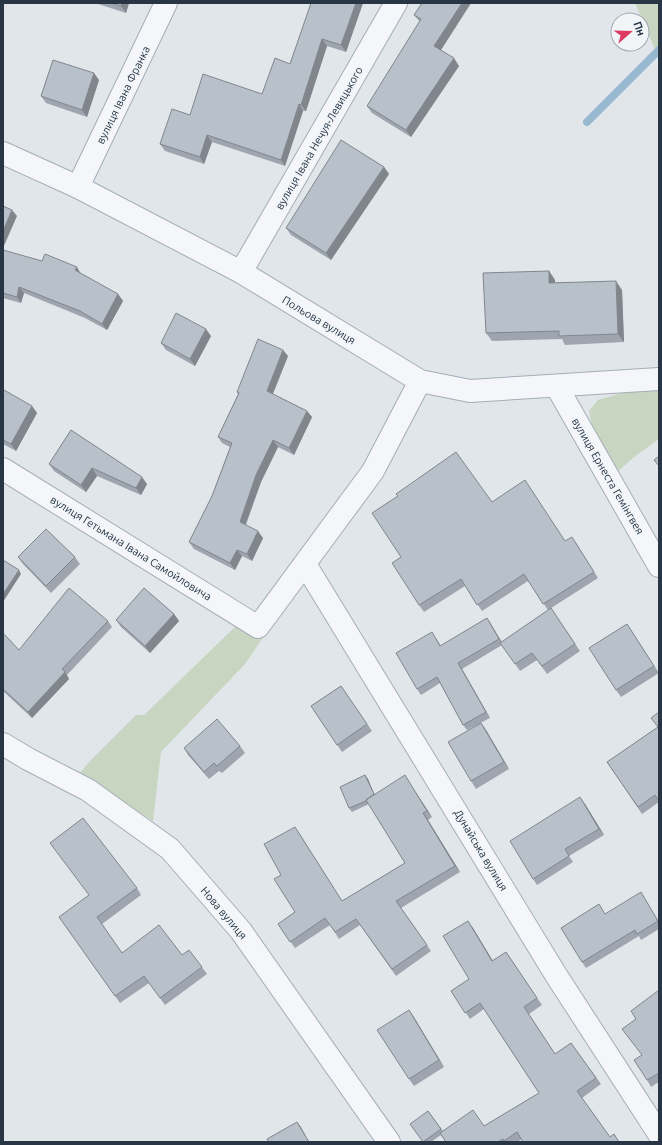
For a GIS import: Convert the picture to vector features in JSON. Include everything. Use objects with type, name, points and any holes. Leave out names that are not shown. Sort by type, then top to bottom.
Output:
[{"type":"street","name":"вулиця Івана Франка","points":[[78,187],[166,3]]},
{"type":"street","name":"вулиця Івана Нечуя-Левицького","points":[[241,272],[396,3]]},
{"type":"street","name":"Польова вулиця","points":[[3,153],[78,187],[241,272],[420,381],[470,391],[557,387],[659,378]]},
{"type":"street","points":[[305,564],[373,471],[420,381]]},
{"type":"street","name":"вулиця Ернеста Гемінгвея","points":[[557,387],[659,566]]},
{"type":"street","name":"вулиця Гетьмана Івана Самойловича","points":[[3,469],[258,627],[305,564]]},
{"type":"street","name":"Дунайська вулиця","points":[[305,564],[552,968],[659,1134]]},
{"type":"street","name":"Нова вулиця","points":[[3,744],[28,759],[88,790],[170,849],[241,931],[389,1142]]},
{"type":"green space","points":[[635,3],[659,3],[659,60],[650,38],[650,12],[639,12]]},
{"type":"green space","points":[[659,388],[659,439],[633,458],[616,473],[592,426],[589,411],[598,400],[632,390]]},
{"type":"green space","points":[[273,623],[245,664],[161,752],[153,821],[80,773],[136,715],[144,715],[238,624]]},
{"type":"building","points":[[111,3],[122,3],[121,6]]},
{"type":"building","points":[[311,3],[356,3],[341,45],[322,39],[301,105],[299,104],[281,160],[207,135],[200,157],[160,144],[172,109],[190,115],[203,74],[262,94],[275,58],[290,64]]},
{"type":"building","points":[[422,3],[462,3],[434,46],[454,58],[406,130],[367,106],[421,19],[414,15]]},
{"type":"building","points":[[53,60],[94,73],[82,110],[41,96]]},
{"type":"building","points":[[341,140],[384,167],[326,253],[286,228]]},
{"type":"building","points":[[3,206],[12,210],[3,231]]},
{"type":"building","points":[[3,250],[42,261],[45,254],[77,267],[75,270],[118,294],[102,324],[80,311],[19,287],[17,297],[3,293]]},
{"type":"building","points":[[549,271],[549,283],[616,281],[618,334],[559,336],[559,331],[486,333],[483,273]]},
{"type":"building","points":[[176,313],[206,329],[190,359],[161,343]]},
{"type":"building","points":[[258,339],[283,350],[267,391],[307,411],[289,448],[273,440],[256,475],[240,522],[258,531],[247,554],[237,550],[230,563],[189,542],[212,496],[232,443],[218,437],[239,393],[237,392]]},
{"type":"building","points":[[4,390],[32,406],[11,444],[3,440]]},
{"type":"building","points":[[71,430],[142,477],[136,488],[92,468],[81,485],[49,464]]},
{"type":"building","points":[[456,452],[492,502],[525,480],[565,541],[572,537],[594,572],[543,604],[524,574],[477,605],[461,579],[419,605],[392,563],[401,557],[372,513],[398,496],[396,494]]},
{"type":"building","points":[[659,456],[659,466],[654,460]]},
{"type":"building","points":[[46,529],[75,557],[46,586],[18,557]]},
{"type":"building","points":[[3,560],[19,570],[3,594]]},
{"type":"building","points":[[69,588],[108,621],[62,669],[65,672],[28,712],[3,689],[3,633],[19,650]]},
{"type":"building","points":[[144,588],[174,614],[145,646],[116,620]]},
{"type":"building","points":[[551,608],[575,644],[542,666],[532,653],[515,664],[500,643]]},
{"type":"building","points":[[487,618],[499,639],[458,663],[486,712],[463,725],[437,677],[417,689],[396,653],[432,632],[440,646]]},
{"type":"building","points":[[627,624],[654,666],[616,690],[589,648]]},
{"type":"building","points":[[341,686],[367,724],[337,745],[311,706]]},
{"type":"building","points":[[659,712],[659,801],[655,795],[638,807],[607,762],[658,727],[651,718]]},
{"type":"building","points":[[217,719],[240,746],[217,766],[214,763],[204,772],[184,748]]},
{"type":"building","points":[[481,723],[504,762],[471,781],[448,742]]},
{"type":"building","points":[[365,775],[374,794],[366,801],[349,808],[340,787]]},
{"type":"building","points":[[405,775],[427,811],[423,813],[455,866],[396,901],[427,945],[392,969],[356,919],[335,932],[325,918],[290,942],[278,924],[295,912],[274,879],[281,875],[264,844],[295,827],[342,901],[405,863],[366,800]]},
{"type":"building","points":[[580,797],[599,829],[565,849],[569,856],[533,879],[510,841]]},
{"type":"building","points":[[83,818],[137,888],[97,917],[122,953],[159,925],[182,955],[189,950],[202,967],[160,998],[144,976],[115,996],[59,917],[89,895],[50,843]]},
{"type":"building","points":[[641,892],[658,921],[637,934],[635,930],[582,962],[561,928],[599,904],[605,914]]},
{"type":"building","points":[[468,921],[492,961],[506,952],[537,998],[524,1007],[555,1054],[571,1043],[596,1078],[577,1091],[610,1137],[614,1134],[619,1142],[523,1142],[517,1132],[504,1141],[503,1139],[498,1142],[446,1142],[440,1133],[473,1110],[484,1126],[539,1093],[480,1003],[465,1013],[451,991],[469,979],[443,936]]},
{"type":"building","points":[[659,990],[659,1073],[647,1080],[634,1060],[642,1055],[622,1029],[636,1019],[631,1011]]},
{"type":"building","points":[[409,1010],[439,1060],[409,1079],[377,1030]]},
{"type":"building","points":[[428,1111],[441,1129],[423,1142],[410,1124]]},
{"type":"building","points":[[297,1122],[309,1142],[269,1142],[267,1139]]},
{"type":"waterway","points":[[587,122],[659,50]]}]
